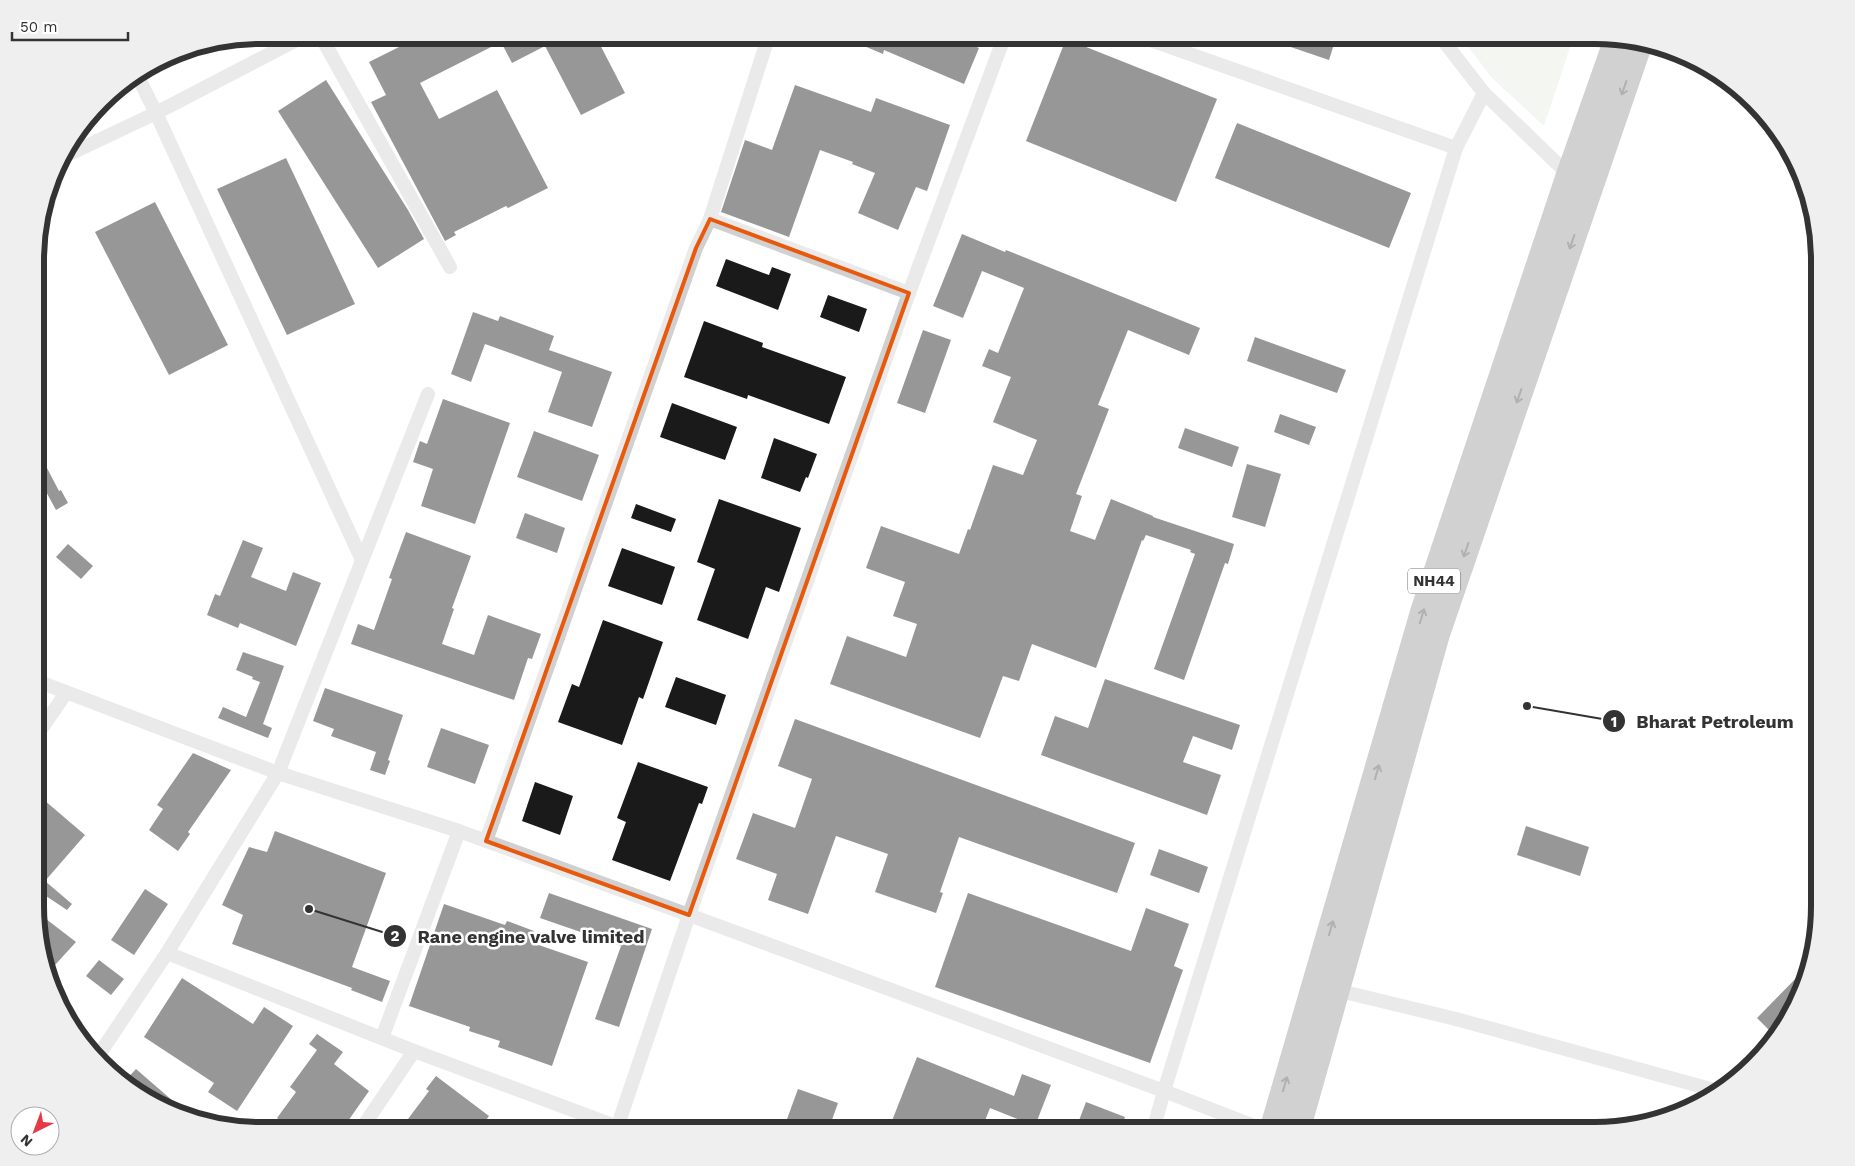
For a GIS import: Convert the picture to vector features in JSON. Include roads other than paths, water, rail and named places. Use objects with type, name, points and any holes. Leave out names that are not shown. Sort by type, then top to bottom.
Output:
[{"type":"highway","name":"NH44","points":[[1275,1122],[1424,609],[1569,175],[1615,45]]},
{"type":"highway","name":"NH44","points":[[1299,1122],[1437,634],[1638,48]]},
{"type":"street","points":[[73,152],[156,113],[289,44]]},
{"type":"street","points":[[325,44],[450,267]]},
{"type":"street","points":[[486,842],[696,248],[710,219],[767,44]]},
{"type":"street","points":[[624,1122],[689,915],[909,293],[1002,44]]},
{"type":"street","points":[[1161,44],[1456,148]]},
{"type":"street","points":[[1447,44],[1484,93],[1569,175]]},
{"type":"street","points":[[140,80],[362,560]]},
{"type":"street","points":[[1155,1122],[1456,148],[1484,93]]},
{"type":"street","points":[[710,219],[909,293]]},
{"type":"street","points":[[100,1052],[167,953],[278,773],[428,394]]},
{"type":"street","points":[[44,684],[278,773],[459,831],[1244,1122]]},
{"type":"street","points":[[44,726],[66,693]]},
{"type":"street","points":[[382,1038],[459,831]]},
{"type":"street","points":[[167,953],[600,1122]]},
{"type":"street","points":[[1336,990],[1456,1019],[1710,1089]]},
{"type":"street","points":[[366,1122],[414,1051]]},
{"type":"place","name":"Bharat Petroleum","points":[[1527,706]]},
{"type":"place","name":"Rane engine valve limited","points":[[309,909]]}]
